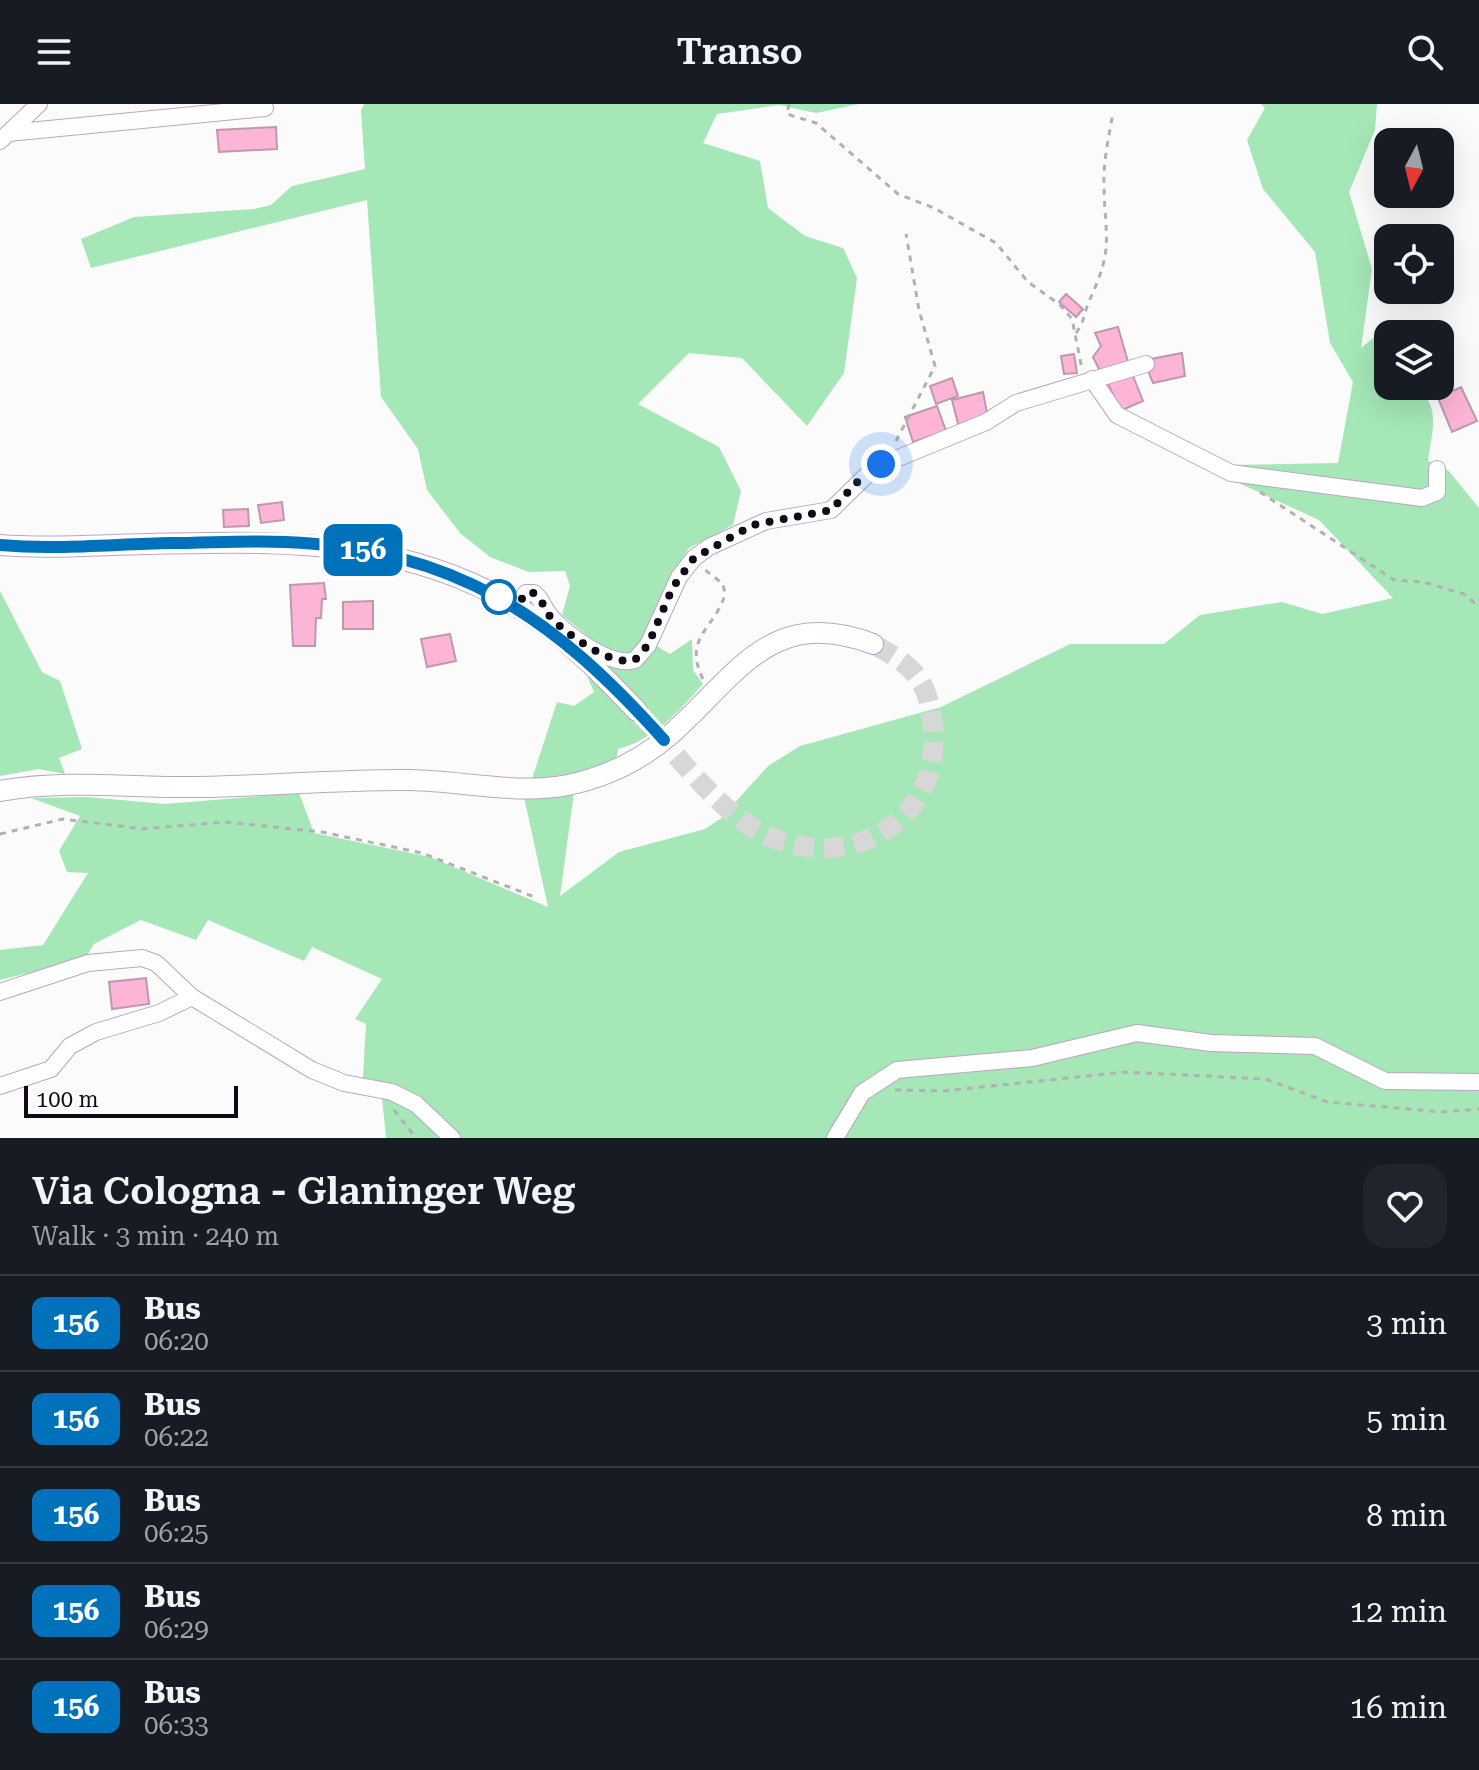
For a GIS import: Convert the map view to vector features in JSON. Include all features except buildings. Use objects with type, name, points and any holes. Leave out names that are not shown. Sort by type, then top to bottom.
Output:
[{"type":"main road","points":[[0,545],[282,541],[388,555],[441,570],[517,606],[579,653],[637,711]]},
{"type":"main road","points":[[0,791],[38,784],[196,787],[376,780],[532,789],[568,785],[612,772],[653,749],[740,665],[775,642],[793,635],[831,632],[873,644]]},
{"type":"street","points":[[4,137],[39,104]]},
{"type":"street","points":[[4,137],[265,108]]},
{"type":"street","points":[[517,606],[526,593],[534,593],[555,621],[610,660],[627,663],[635,660],[648,645],[673,587],[694,558],[753,525],[831,510],[862,477],[881,464],[986,422],[1016,403],[1146,364]]},
{"type":"street","points":[[1092,379],[1108,406],[1123,419],[1235,474],[1422,498],[1437,492],[1437,469]]},
{"type":"street","points":[[0,992],[88,963],[127,957],[156,963],[192,997],[312,1070],[344,1083],[392,1092],[416,1104],[452,1138]]},
{"type":"street","points":[[0,1086],[51,1069],[70,1046],[96,1032],[159,1013],[192,997]]},
{"type":"street","points":[[835,1138],[862,1093],[897,1070],[1032,1058],[1137,1033],[1211,1043],[1315,1046],[1385,1081],[1479,1082]]},
{"type":"path","points":[[789,104],[787,114],[816,123],[863,161],[882,183],[996,243],[1033,286],[1059,304],[1072,319],[1082,370],[1092,379]]},
{"type":"path","points":[[1076,333],[1086,318],[1088,303],[1103,275],[1109,243],[1105,160],[1113,112]]},
{"type":"path","points":[[881,464],[935,366],[919,310],[906,234]]},
{"type":"path","points":[[1235,474],[1394,580],[1423,582],[1464,594],[1479,607]]},
{"type":"path","points":[[694,558],[725,589],[723,601],[698,641],[701,675]]},
{"type":"path","points":[[0,834],[63,819],[143,829],[225,822],[322,832],[422,853],[537,898]]},
{"type":"path","points":[[890,1091],[944,1091],[996,1084],[1084,1079],[1125,1072],[1265,1079],[1328,1102],[1442,1112],[1479,1109]]},
{"type":"path","points":[[416,1104],[411,1110],[394,1110],[416,1138]]},
{"type":"green space","points":[[364,104],[859,104],[816,113],[779,105],[717,114],[703,143],[760,161],[768,208],[805,236],[843,248],[857,278],[844,373],[807,426],[742,358],[689,353],[638,404],[719,447],[741,491],[733,525],[689,548],[664,590],[645,639],[670,654],[692,639],[693,670],[703,684],[655,731],[618,749],[617,760],[572,774],[532,779],[557,702],[574,706],[594,692],[587,676],[597,644],[562,615],[570,586],[565,571],[529,572],[490,557],[460,533],[427,490],[418,449],[381,397],[367,200],[91,268],[81,239],[134,217],[254,209],[271,205],[292,186],[365,169],[361,111]]},
{"type":"green space","points":[[1261,104],[1377,104],[1374,132],[1349,192],[1372,269],[1361,348],[1374,337],[1374,400],[1428,400],[1433,421],[1428,461],[1448,470],[1479,508],[1479,1138],[386,1138],[382,1098],[362,1093],[366,1024],[355,1019],[382,979],[312,947],[304,961],[208,920],[196,940],[141,920],[94,944],[85,959],[0,980],[0,950],[43,945],[88,873],[67,872],[59,851],[80,816],[31,798],[88,797],[165,804],[299,793],[314,833],[430,857],[548,907],[524,797],[574,792],[560,896],[619,852],[705,829],[720,819],[768,766],[800,746],[941,707],[1070,644],[1164,644],[1200,615],[1282,602],[1322,614],[1393,598],[1319,520],[1228,478],[1231,465],[1338,463],[1353,382],[1330,343],[1315,252],[1263,189],[1247,140],[1265,108]]},
{"type":"green space","points":[[0,591],[42,672],[60,681],[82,749],[59,758],[65,774],[39,769],[0,776]]},
{"type":"tunnel","points":[[637,711],[703,785],[747,824],[779,840],[812,848],[844,846],[874,837],[900,819],[920,795],[931,764],[933,727],[923,686],[905,664],[873,644]]},
{"type":"bus line","name":"156","points":[[0,545],[282,541],[356,549],[416,562],[469,581],[517,606],[543,624],[589,662],[664,740]]},
{"type":"route","points":[[499,597],[517,606],[526,593],[538,595],[551,617],[603,656],[618,663],[627,663],[641,655],[648,645],[673,587],[694,558],[753,525],[831,510],[842,502],[862,477],[881,464]]}]
